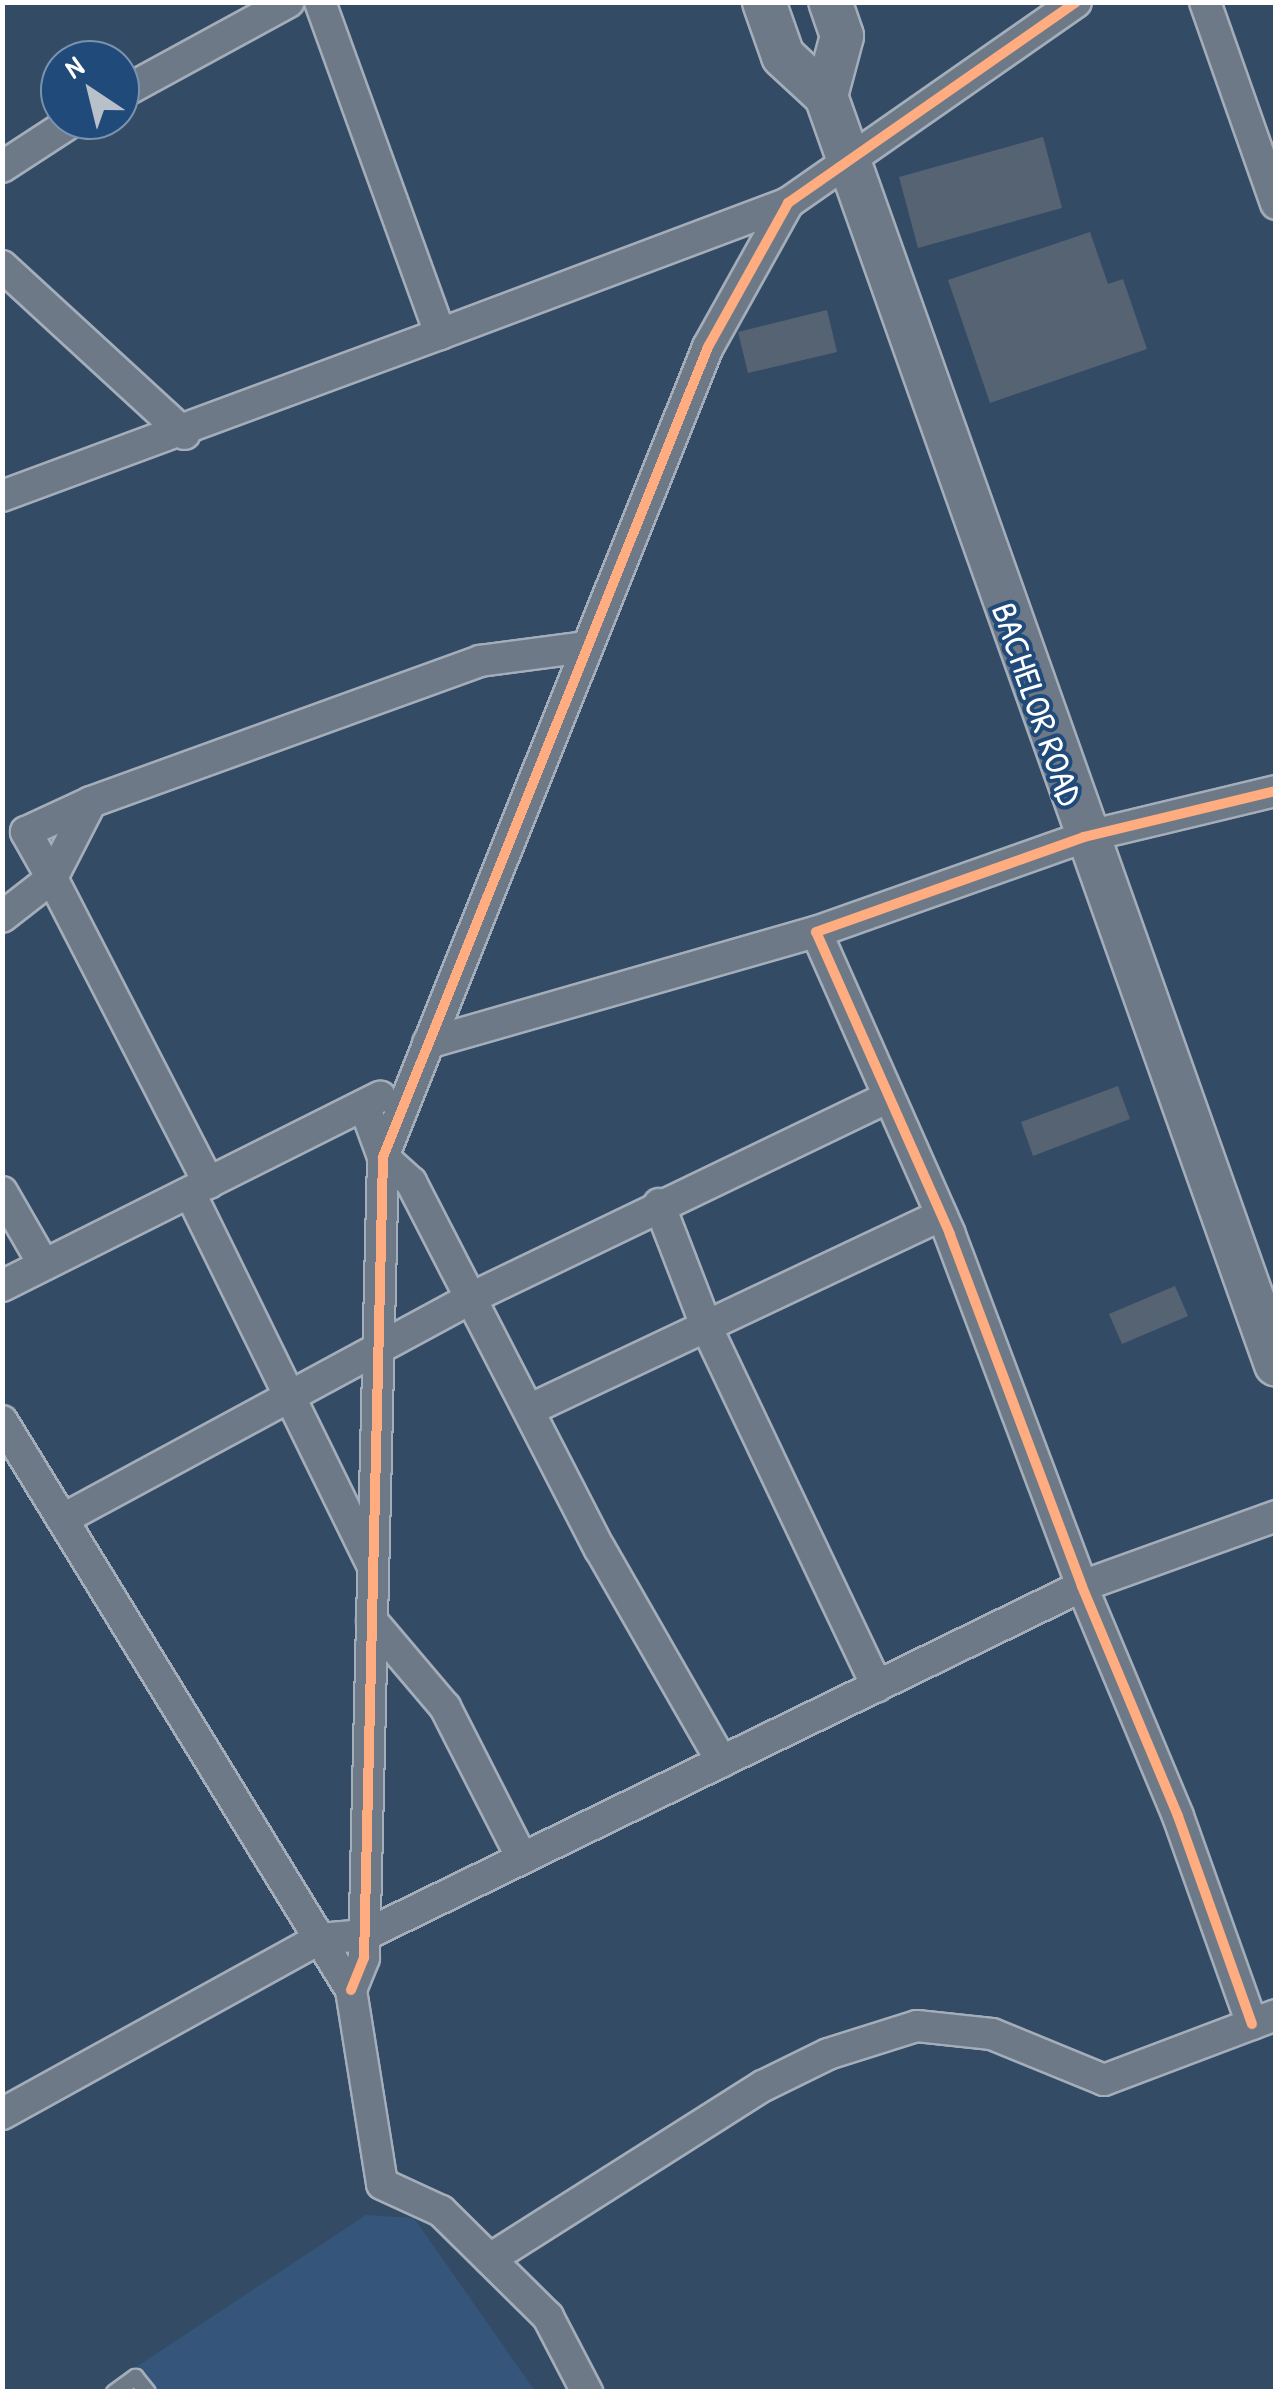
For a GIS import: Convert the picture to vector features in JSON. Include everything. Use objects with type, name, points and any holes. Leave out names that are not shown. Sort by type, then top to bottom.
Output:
[{"type":"main road","name":"BACHELOR ROAD","points":[[764,2],[782,56],[826,96],[1084,837],[1276,1365]]},
{"type":"main road","points":[[826,96],[842,36],[830,2]]},
{"type":"street","points":[[140,83],[288,2]]},
{"type":"street","points":[[320,2],[440,334]]},
{"type":"street","points":[[2,496],[185,434],[788,203],[849,167],[1076,2]]},
{"type":"street","points":[[1205,2],[1276,204]]},
{"type":"street","points":[[2,167],[43,140]]},
{"type":"street","points":[[382,1157],[708,347],[788,203]]},
{"type":"street","points":[[2,266],[185,434]]},
{"type":"street","points":[[373,1567],[287,1393],[199,1188],[52,878],[26,832],[91,802],[480,661],[587,647]]},
{"type":"street","points":[[428,1043],[816,932],[1084,837],[1276,791]]},
{"type":"street","points":[[2,916],[52,878],[91,802]]},
{"type":"street","points":[[490,2259],[762,2086],[828,2054],[917,2026],[992,2034],[1104,2080],[1264,2020],[1082,1586],[942,1215],[816,932]]},
{"type":"street","points":[[2,1286],[413,1081]]},
{"type":"street","points":[[64,1518],[287,1393],[475,1296],[889,1097]]},
{"type":"street","points":[[350,1990],[364,1936],[382,1344],[382,1157],[363,1105]]},
{"type":"street","points":[[382,1157],[411,1182],[475,1296],[600,1549],[722,1762]]},
{"type":"street","points":[[2,1192],[44,1265]]},
{"type":"street","points":[[660,1204],[706,1326],[877,1686]]},
{"type":"street","points":[[530,1409],[942,1215]]},
{"type":"street","points":[[2,1421],[350,1990],[382,2184],[440,2211],[548,2317],[587,2392]]},
{"type":"street","points":[[2,2114],[319,1939],[364,1936],[1082,1586],[1276,1516]]},
{"type":"street","points":[[372,1622],[445,1707],[522,1858]]},
{"type":"lane","points":[[114,2392],[135,2377],[146,2392]]},
{"type":"shaded area","points":[[366,2215],[414,2218],[535,2391],[98,2392]]},
{"type":"building","points":[[1043,137],[1062,208],[918,248],[899,177]]},
{"type":"building","points":[[1090,232],[1108,284],[1123,279],[1147,349],[990,403],[948,280]]},
{"type":"building","points":[[827,310],[837,352],[748,373],[738,332]]},
{"type":"building","points":[[1118,1086],[1130,1119],[1033,1156],[1021,1122]]},
{"type":"building","points":[[1175,1286],[1188,1316],[1122,1344],[1109,1314]]},
{"type":"cycle path","points":[[351,1990],[364,1958],[383,1157],[708,347],[788,203],[1076,2]]},
{"type":"cycle path","points":[[1252,2024],[1178,1816],[1082,1586],[950,1234],[816,932],[1084,837],[1276,791]]}]
